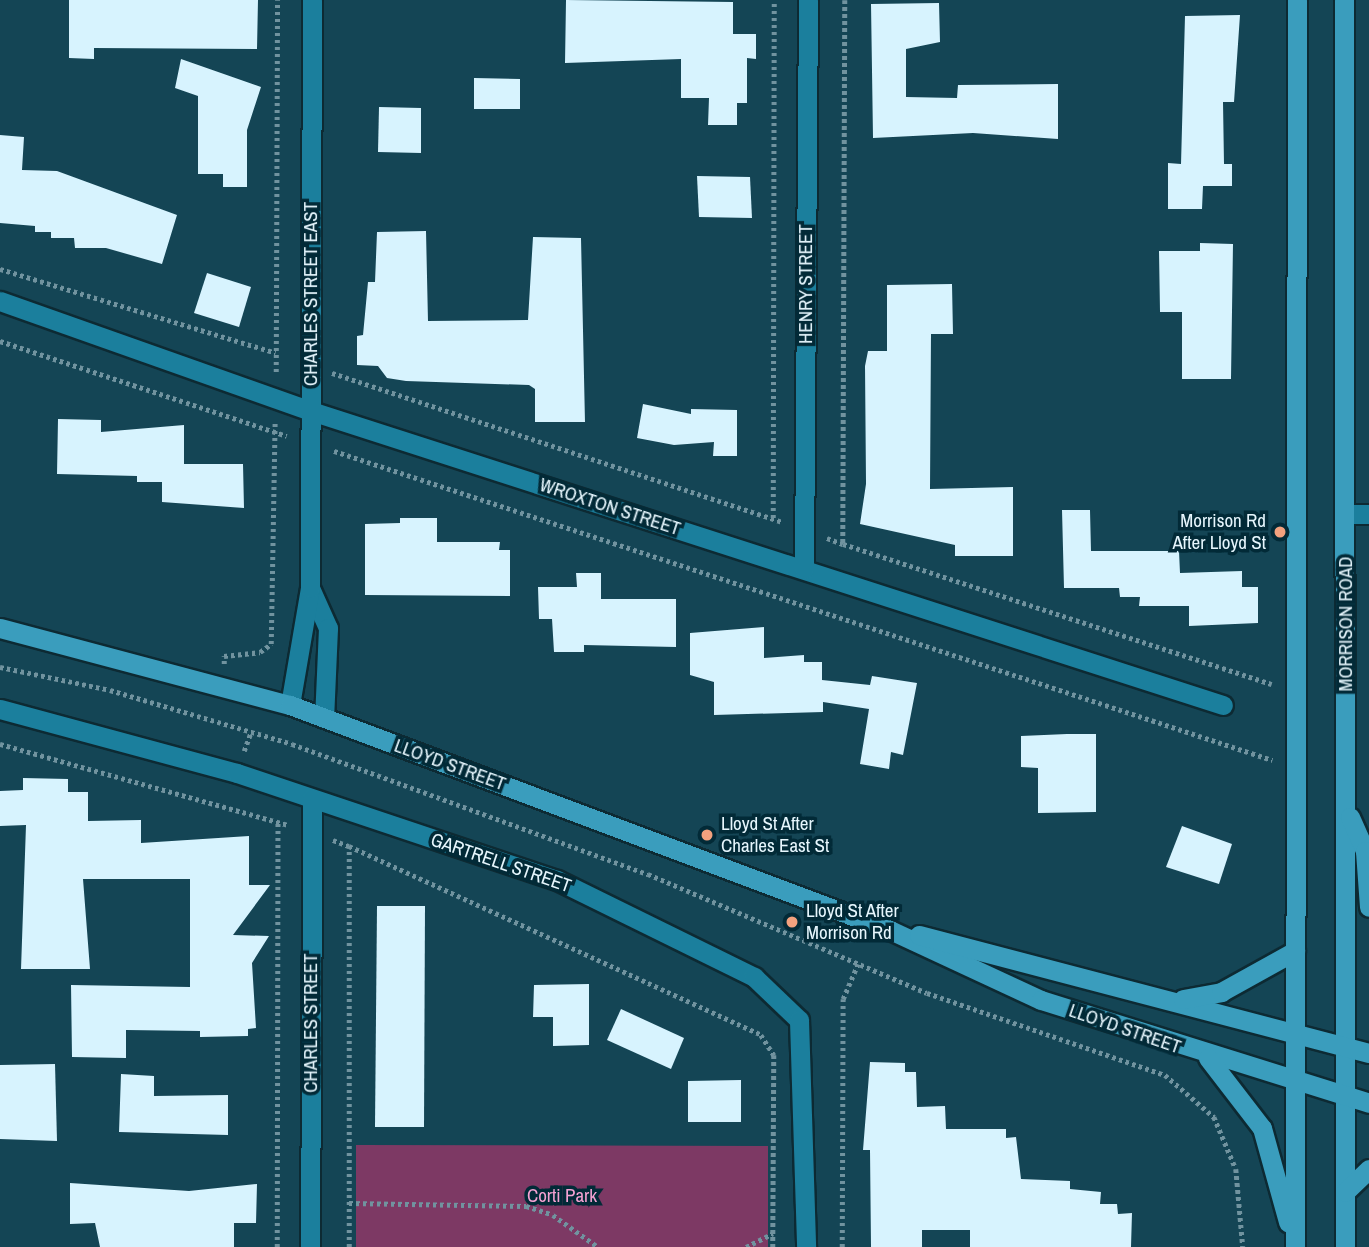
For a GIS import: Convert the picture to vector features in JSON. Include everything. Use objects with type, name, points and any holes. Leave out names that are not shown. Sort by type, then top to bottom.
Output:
[{"type":"main road","points":[[1295,1245],[1297,0]]},
{"type":"main road","name":"MORRISON ROAD","points":[[1344,0],[1345,1247]]},
{"type":"main road","name":"LLOYD STREET","points":[[0,628],[223,683],[290,705],[890,930],[1041,1000],[1207,1057],[1369,1103]]},
{"type":"main road","points":[[1346,810],[1365,850],[1369,907]]},
{"type":"main road","name":"LLOYD STREET","points":[[890,930],[982,947],[1369,1053]]},
{"type":"main road","points":[[1175,1000],[1221,992],[1295,951]]},
{"type":"main road","points":[[1207,1057],[1262,1128],[1295,1245]]},
{"type":"main road","points":[[1345,1192],[1369,1169]]},
{"type":"street","name":"CHARLES STREET EAST","points":[[290,705],[310,588],[312,0]]},
{"type":"street","name":"HENRY STREET","points":[[804,569],[808,0]]},
{"type":"street","name":"WROXTON STREET","points":[[0,301],[311,411],[1223,705]]},
{"type":"street","points":[[1346,514],[1369,514]]},
{"type":"street","name":"CHARLES STREET EAST","points":[[310,588],[328,628],[324,718]]},
{"type":"street","name":"GARTRELL STREET","points":[[0,709],[312,799],[557,880],[754,977],[799,1020],[806,1247]]},
{"type":"street","name":"CHARLES STREET","points":[[310,1247],[312,799]]},
{"type":"path","points":[[276,372],[277,0]]},
{"type":"path","points":[[773,518],[774,0]]},
{"type":"path","points":[[843,544],[845,0]]},
{"type":"path","points":[[0,269],[276,353]]},
{"type":"path","points":[[0,341],[288,436]]},
{"type":"path","points":[[332,359],[332,373],[786,524]]},
{"type":"path","points":[[223,683],[224,656],[260,652],[271,644],[275,399]]},
{"type":"path","points":[[334,451],[1272,760]]},
{"type":"path","points":[[823,537],[1272,684]]},
{"type":"path","points":[[0,667],[110,690],[292,744],[648,874],[858,964],[1165,1075],[1214,1117],[1236,1170],[1243,1247]]},
{"type":"path","points":[[0,744],[278,821],[349,846],[761,1035],[774,1055],[773,1247]]},
{"type":"path","points":[[277,1247],[278,821]]},
{"type":"path","points":[[349,846],[349,1247]]},
{"type":"path","points":[[842,1247],[842,1024],[848,981],[858,964]]},
{"type":"path","points":[[349,1203],[526,1206],[553,1216],[598,1247]]},
{"type":"path","points":[[747,1247],[773,1233]]},
{"type":"green space","name":"Corti Park","points":[[356,1145],[768,1146],[768,1247],[356,1247]]},
{"type":"building","points":[[69,0],[258,0],[257,49],[94,48],[94,59],[69,58]]},
{"type":"building","points":[[566,0],[733,2],[733,34],[756,34],[756,59],[747,58],[747,103],[737,103],[737,125],[708,125],[709,98],[681,98],[681,59],[565,63]]},
{"type":"building","points":[[939,3],[940,42],[906,49],[906,97],[957,98],[958,85],[1058,84],[1058,139],[973,133],[873,138],[871,4]]},
{"type":"building","points":[[1240,15],[1234,102],[1223,102],[1224,164],[1232,164],[1232,186],[1203,186],[1202,209],[1168,209],[1168,163],[1181,164],[1185,16]]},
{"type":"building","points":[[181,59],[261,87],[247,130],[247,187],[223,187],[223,174],[198,174],[198,96],[175,88]]},
{"type":"building","points":[[474,78],[520,79],[520,109],[474,109]]},
{"type":"building","points":[[379,107],[421,108],[421,153],[378,152]]},
{"type":"building","points":[[0,135],[24,137],[22,170],[57,171],[177,215],[162,264],[106,248],[75,248],[74,238],[51,238],[51,232],[35,232],[35,226],[0,223]]},
{"type":"building","points":[[697,176],[750,177],[752,218],[699,217]]},
{"type":"building","points":[[426,231],[428,321],[528,320],[533,237],[581,238],[585,422],[535,422],[535,389],[529,385],[406,381],[387,378],[378,366],[357,365],[357,336],[363,335],[368,282],[375,282],[377,232]]},
{"type":"building","points":[[1200,243],[1233,244],[1231,379],[1182,379],[1182,312],[1160,312],[1159,251],[1200,251]]},
{"type":"building","points":[[207,273],[251,287],[239,327],[194,313]]},
{"type":"building","points":[[952,284],[953,334],[931,334],[930,489],[1013,487],[1013,556],[955,556],[955,545],[860,524],[866,484],[865,366],[868,351],[887,351],[887,285]]},
{"type":"building","points":[[643,404],[691,414],[691,409],[737,410],[737,456],[713,456],[714,442],[674,445],[637,438]]},
{"type":"building","points":[[58,419],[101,420],[101,432],[184,425],[184,464],[243,464],[244,508],[162,502],[162,482],[137,482],[137,476],[57,474]]},
{"type":"building","points":[[1062,510],[1090,510],[1091,551],[1179,551],[1180,573],[1242,571],[1242,587],[1258,587],[1258,623],[1189,626],[1189,606],[1139,606],[1140,597],[1120,597],[1119,588],[1064,588]]},
{"type":"building","points":[[400,518],[437,518],[437,542],[500,542],[499,550],[510,550],[510,596],[365,595],[365,524],[400,523]]},
{"type":"building","points":[[576,573],[601,573],[601,599],[676,599],[676,647],[584,645],[584,652],[554,652],[552,619],[539,619],[538,587],[577,587]]},
{"type":"building","points":[[764,627],[764,658],[804,655],[804,662],[822,662],[822,680],[870,685],[872,676],[917,683],[903,755],[891,752],[889,769],[860,764],[869,709],[823,702],[823,712],[714,715],[714,682],[690,675],[690,633]]},
{"type":"building","points":[[1096,734],[1096,812],[1038,813],[1038,768],[1021,767],[1021,736]]},
{"type":"building","points":[[23,778],[68,779],[68,792],[88,792],[88,821],[141,820],[141,843],[249,836],[249,885],[270,885],[233,935],[269,936],[252,963],[256,1028],[248,1029],[248,1036],[200,1037],[200,1031],[126,1030],[126,1058],[72,1057],[71,985],[190,987],[190,879],[83,879],[90,969],[21,969],[26,825],[0,826],[0,791],[23,790]]},
{"type":"building","points":[[1182,826],[1232,844],[1219,884],[1166,867]]},
{"type":"building","points":[[377,906],[425,906],[424,1127],[375,1127]]},
{"type":"building","points":[[589,984],[589,1045],[553,1046],[553,1017],[533,1017],[534,985]]},
{"type":"building","points":[[621,1009],[684,1038],[671,1069],[607,1040]]},
{"type":"building","points":[[870,1062],[905,1063],[905,1072],[916,1072],[917,1107],[945,1106],[946,1129],[1006,1129],[1006,1138],[1016,1137],[1021,1179],[1070,1181],[1070,1189],[1101,1192],[1100,1204],[1117,1204],[1118,1214],[1132,1213],[1131,1247],[970,1247],[970,1230],[922,1230],[922,1247],[871,1247],[870,1150],[863,1150]]},
{"type":"building","points":[[55,1064],[57,1141],[0,1139],[0,1065]]},
{"type":"building","points":[[121,1074],[154,1076],[154,1096],[228,1095],[228,1135],[119,1132]]},
{"type":"building","points":[[741,1080],[741,1122],[688,1122],[688,1081]]},
{"type":"building","points":[[70,1183],[189,1191],[257,1184],[256,1223],[234,1223],[234,1247],[100,1247],[95,1223],[70,1224]]},
{"type":"place","name":"Morrison Rd After Lloyd St","points":[[1280,532]]},
{"type":"place","name":"Lloyd St After Charles East St","points":[[707,835]]},
{"type":"place","name":"Lloyd St After Morrison Rd","points":[[792,922]]}]
